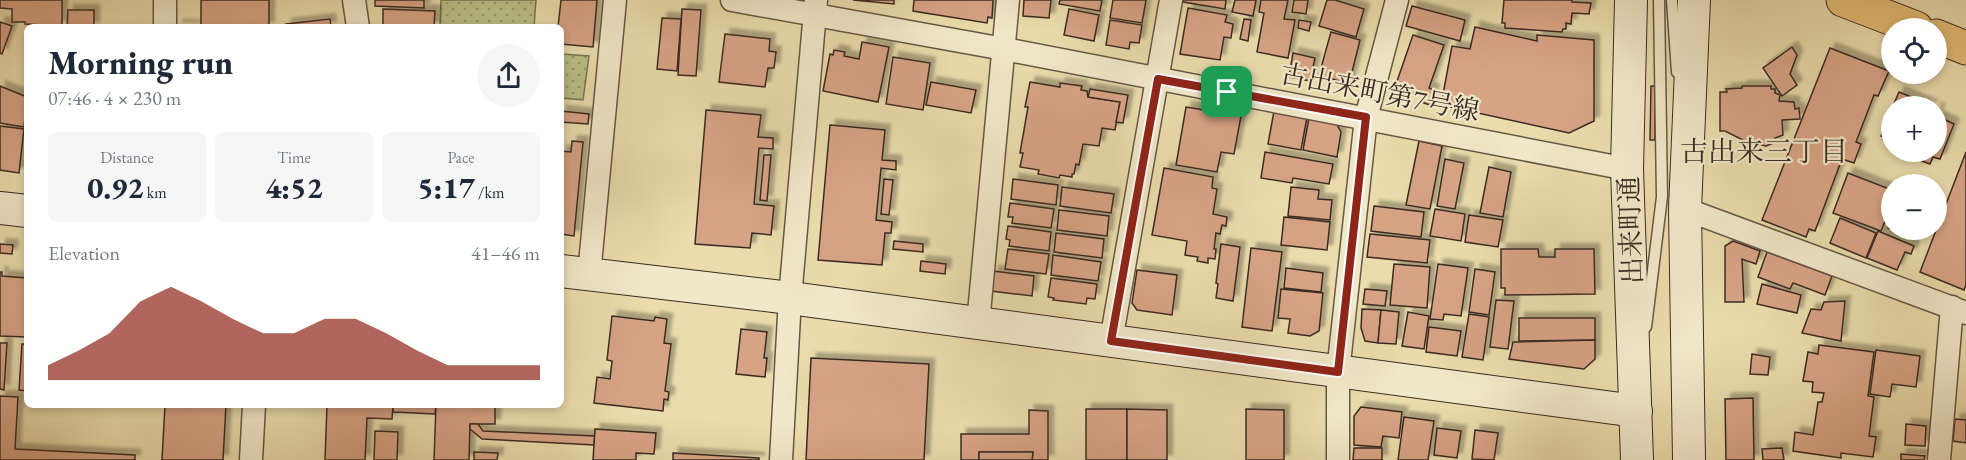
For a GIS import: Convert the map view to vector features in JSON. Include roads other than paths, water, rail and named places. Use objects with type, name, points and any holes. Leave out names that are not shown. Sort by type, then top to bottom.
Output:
[{"type":"main road","points":[[1843,0],[1890,18]]},
{"type":"main road","points":[[1947,40],[1966,48]]},
{"type":"street","points":[[165,0],[165,24]]},
{"type":"street","points":[[354,0],[358,24]]},
{"type":"street","points":[[615,0],[575,273],[790,298],[1636,411]]},
{"type":"street","name":"古出来町第7号線","points":[[732,0],[815,8],[1004,49],[1627,168]]},
{"type":"street","points":[[978,324],[1008,0]]},
{"type":"street","points":[[1111,341],[1171,0]]},
{"type":"street","points":[[1338,460],[1338,372],[1366,117],[1397,0]]},
{"type":"street","name":"出来町通","points":[[1631,0],[1627,168],[1637,460]]},
{"type":"street","name":"出来町通","points":[[1689,460],[1685,209],[1694,0]]},
{"type":"street","points":[[782,460],[790,298],[815,8]]},
{"type":"street","points":[[0,208],[24,211]]},
{"type":"street","points":[[1685,209],[1959,310],[1939,460]]},
{"type":"street","points":[[250,460],[254,408]]},
{"type":"lane","points":[[1636,411],[1662,197],[1659,0]]},
{"type":"lane","points":[[1672,0],[1677,81]]},
{"type":"lane","points":[[1678,92],[1685,209]]},
{"type":"district","name":"古出来三丁目","points":[[1764,151]]}]
